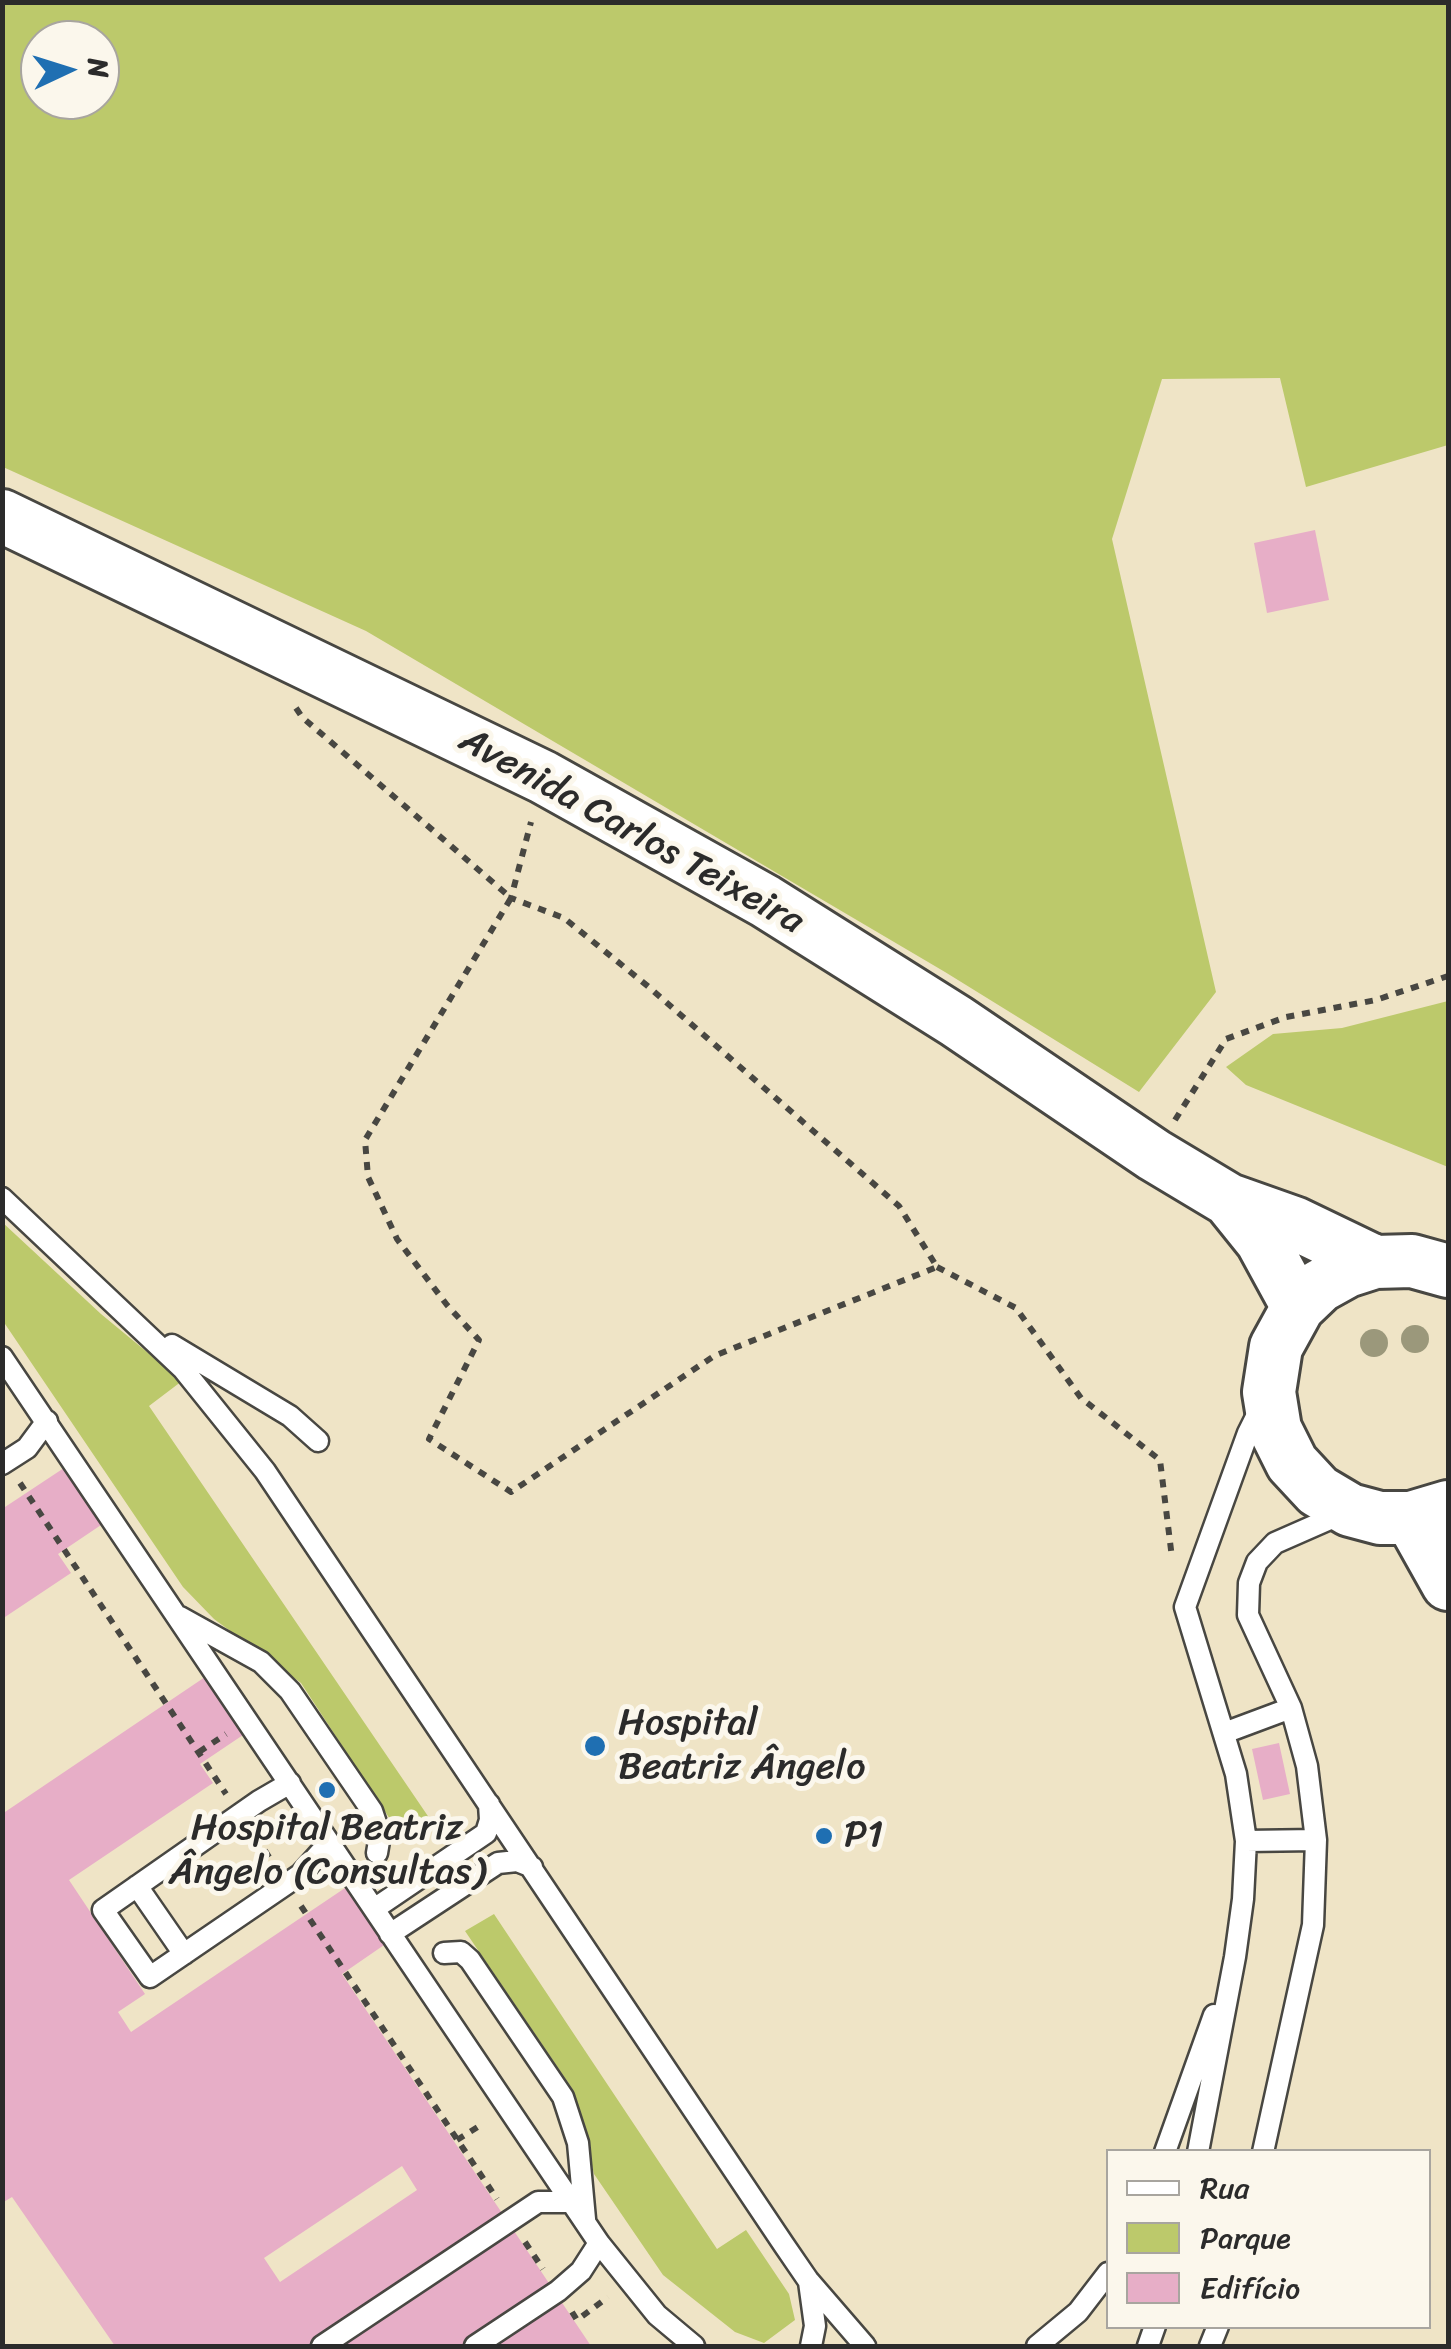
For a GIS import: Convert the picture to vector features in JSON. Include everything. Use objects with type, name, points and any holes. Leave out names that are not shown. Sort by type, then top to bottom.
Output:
[{"type":"main road","name":"Avenida Carlos Teixeira","points":[[2,516],[543,777],[764,900],[956,1021],[1154,1155],[1230,1200],[1294,1223],[1376,1262]]},
{"type":"main road","name":"Avenida Carlos Teixeira","points":[[1230,1200],[1262,1241],[1298,1307]]},
{"type":"main road","points":[[1448,1271],[1412,1261],[1376,1262],[1346,1271],[1320,1286],[1298,1307],[1276,1347],[1268,1392],[1275,1430],[1292,1463],[1318,1491],[1350,1510],[1380,1518],[1430,1513],[1448,1584]]},
{"type":"lane","points":[[2,1198],[184,1369],[265,1471],[808,2280],[865,2346]]},
{"type":"lane","points":[[132,1320],[290,1416],[318,1441]]},
{"type":"lane","points":[[6,1369],[47,1420],[600,2243],[656,2316],[694,2346]]},
{"type":"lane","points":[[1199,2149],[1235,1957],[1246,1841],[1236,1774],[1185,1607],[1248,1433],[1268,1392]]},
{"type":"lane","points":[[9,1470],[47,1420]]},
{"type":"lane","points":[[1264,2149],[1313,1924],[1316,1840],[1307,1766],[1291,1708],[1248,1615],[1249,1583],[1256,1562],[1275,1543],[1350,1510]]},
{"type":"lane","points":[[176,1614],[261,1662],[290,1690],[372,1811],[380,1835],[376,1853]]},
{"type":"lane","points":[[1224,1733],[1291,1708]]},
{"type":"lane","points":[[290,1783],[103,1910],[150,1978],[302,1874],[330,1843]]},
{"type":"lane","points":[[374,1909],[486,1833],[489,1804]]},
{"type":"lane","points":[[1246,1841],[1316,1840]]},
{"type":"lane","points":[[390,1934],[498,1863],[517,1861],[532,1867]]},
{"type":"lane","points":[[137,1886],[184,1954]]},
{"type":"lane","points":[[444,1954],[460,1952],[470,1960],[564,2097],[578,2143],[585,2221]]},
{"type":"lane","points":[[1166,2149],[1235,1957]]},
{"type":"lane","points":[[322,2346],[538,2202],[572,2202]]},
{"type":"lane","points":[[475,2346],[558,2291],[581,2270],[600,2243]]},
{"type":"lane","points":[[1037,2346],[1078,2312],[1106,2276]]},
{"type":"lane","points":[[808,2280],[815,2326],[811,2346]]},
{"type":"path","points":[[292,703],[302,717],[511,898],[564,918],[900,1206],[937,1267],[1016,1308],[1082,1398],[1160,1460],[1166,1528],[1179,1596],[1185,1607]]},
{"type":"path","points":[[543,777],[511,898],[365,1140],[368,1178],[397,1239],[479,1340],[429,1438],[511,1492],[714,1356],[937,1267]]},
{"type":"path","points":[[1154,1155],[1226,1040],[1286,1017],[1376,1000],[1448,976]]},
{"type":"path","points":[[9,1470],[230,1799]]},
{"type":"path","points":[[199,1752],[236,1728]]},
{"type":"path","points":[[251,1829],[277,1870]]},
{"type":"path","points":[[297,1899],[500,2204]]},
{"type":"path","points":[[458,2140],[494,2117]]},
{"type":"path","points":[[520,2233],[546,2274]]},
{"type":"path","points":[[567,2304],[577,2320],[613,2294]]},
{"type":"green space","points":[[3,2],[1448,3],[1448,445],[1306,487],[1280,378],[1162,379],[1112,539],[1216,992],[1139,1092],[945,972],[366,631],[3,467]]},
{"type":"green space","points":[[1448,1001],[1448,1167],[1246,1085],[1226,1067],[1273,1034],[1342,1028]]},
{"type":"green space","points":[[2,1222],[101,1314],[182,1381],[149,1406],[434,1825],[405,1842],[301,1683],[214,1619],[183,1587],[3,1321]]},
{"type":"green space","points":[[494,1914],[717,2249],[746,2230],[789,2294],[795,2320],[764,2343],[735,2332],[663,2275],[594,2174],[573,2090],[465,1931]]},
{"type":"building","points":[[1315,530],[1329,600],[1267,613],[1254,543]]},
{"type":"building","points":[[67,1466],[104,1523],[58,1554],[71,1573],[2,1619],[2,1509]]},
{"type":"building","points":[[208,1675],[246,1733],[200,1764],[213,1783],[69,1880],[145,1994],[118,2012],[131,2032],[348,1886],[387,1943],[342,1974],[591,2346],[115,2346],[12,2197],[2,2203],[2,1814]],"holes":[[[402,2166],[417,2190],[280,2282],[264,2258]]]},
{"type":"building","points":[[1279,1743],[1290,1794],[1263,1800],[1252,1749]]},
{"type":"place","name":"Hospital Beatriz Ângelo","points":[[595,1746]]},
{"type":"place","name":"Hospital Beatriz Ângelo (Consultas)","points":[[327,1790]]},
{"type":"place","name":"P1","points":[[824,1836]]}]
